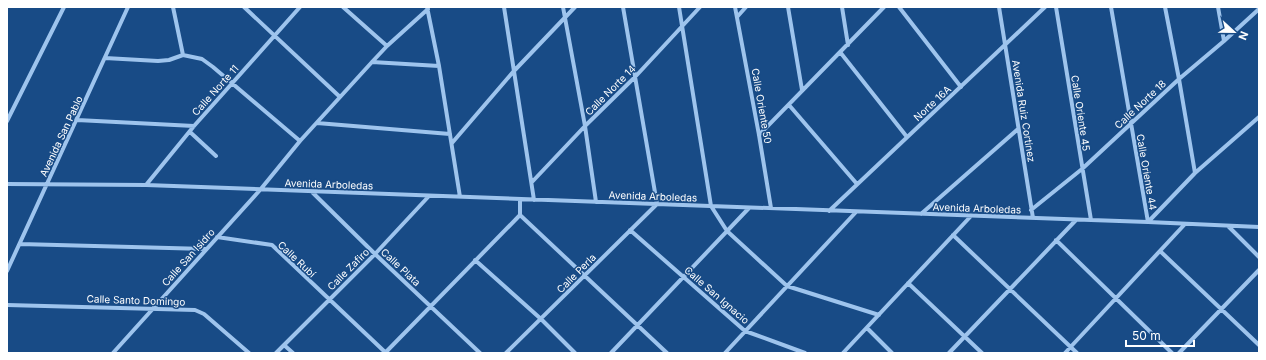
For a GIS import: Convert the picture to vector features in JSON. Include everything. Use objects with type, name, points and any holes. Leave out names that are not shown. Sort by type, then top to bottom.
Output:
[{"type":"street","points":[[7,121],[64,7]]},
{"type":"street","name":"Avenida San Pablo","points":[[7,271],[128,7]]},
{"type":"street","points":[[173,7],[183,55]]},
{"type":"street","points":[[244,7],[340,97]]},
{"type":"street","name":"Calle Norte 11","points":[[146,185],[194,126],[300,7]]},
{"type":"street","points":[[343,7],[387,46]]},
{"type":"street","points":[[504,7],[534,200]]},
{"type":"street","points":[[564,7],[585,126],[596,202]]},
{"type":"street","points":[[452,143],[514,72],[575,7]]},
{"type":"street","points":[[623,7],[657,204]]},
{"type":"street","points":[[680,7],[711,206],[727,231],[787,286],[879,315]]},
{"type":"street","name":"Calle Norte 14","points":[[532,182],[585,126],[635,77],[700,7]]},
{"type":"street","name":"Calle Oriente 50","points":[[735,7],[771,208]]},
{"type":"street","points":[[737,17],[746,7]]},
{"type":"street","points":[[788,7],[802,90]]},
{"type":"street","points":[[842,7],[848,45]]},
{"type":"street","points":[[759,135],[884,7]]},
{"type":"street","points":[[900,7],[961,87]]},
{"type":"street","name":"Avenida Ruiz Cortinez","points":[[999,7],[1033,218]]},
{"type":"street","name":"Norte 16A","points":[[829,211],[1046,7]]},
{"type":"street","name":"Calle Oriente 45","points":[[1056,7],[1091,220]]},
{"type":"street","name":"Calle Oriente 44","points":[[1111,7],[1148,222]]},
{"type":"street","points":[[1165,7],[1180,79],[1195,173]]},
{"type":"street","points":[[1218,7],[1224,42]]},
{"type":"street","points":[[428,8],[460,197]]},
{"type":"street","name":"Calle San Isidro","points":[[113,353],[260,190],[316,123],[387,46],[428,8]]},
{"type":"street","name":"Calle Norte 18","points":[[1031,210],[1082,169],[1259,9]]},
{"type":"street","points":[[840,52],[907,137]]},
{"type":"street","points":[[105,58],[158,61],[169,60],[183,55],[202,59],[300,141]]},
{"type":"street","points":[[372,62],[439,66]]},
{"type":"street","points":[[788,105],[857,184]]},
{"type":"street","points":[[1148,222],[1195,173],[1259,117]]},
{"type":"street","points":[[77,120],[194,126]]},
{"type":"street","points":[[316,123],[450,134]]},
{"type":"street","points":[[920,214],[1018,129]]},
{"type":"street","points":[[190,132],[216,156]]},
{"type":"street","name":"Avenida Arboledas","points":[[7,184],[146,185],[1259,227]]},
{"type":"street","name":"Calle Plata","points":[[312,192],[480,353]]},
{"type":"street","name":"Calle Zafiro","points":[[276,353],[375,254],[429,196]]},
{"type":"street","points":[[386,353],[520,215],[520,199]]},
{"type":"street","name":"Calle Perla","points":[[506,353],[657,204]]},
{"type":"street","points":[[611,353],[749,208]]},
{"type":"street","points":[[725,353],[856,212]]},
{"type":"street","points":[[520,215],[667,353]]},
{"type":"street","points":[[843,353],[971,216]]},
{"type":"street","points":[[949,353],[1076,220]]},
{"type":"street","points":[[1065,353],[1185,224]]},
{"type":"street","points":[[1227,226],[1259,257]]},
{"type":"street","name":"Calle San Ignacio","points":[[630,230],[745,331],[805,353]]},
{"type":"street","points":[[953,235],[1076,353]]},
{"type":"street","name":"Calle Rubí","points":[[217,237],[272,245],[328,300],[386,353]]},
{"type":"street","points":[[1056,240],[1172,353]]},
{"type":"street","points":[[20,244],[206,249]]},
{"type":"street","points":[[1160,251],[1259,345]]},
{"type":"street","points":[[475,260],[541,319],[575,353]]},
{"type":"street","points":[[1179,353],[1259,270]]},
{"type":"street","points":[[908,283],[982,353]]},
{"type":"street","name":"Calle Santo Domingo","points":[[7,305],[195,310],[204,314],[249,353]]},
{"type":"street","points":[[866,328],[892,353]]},
{"type":"street","points":[[284,345],[293,353]]}]
